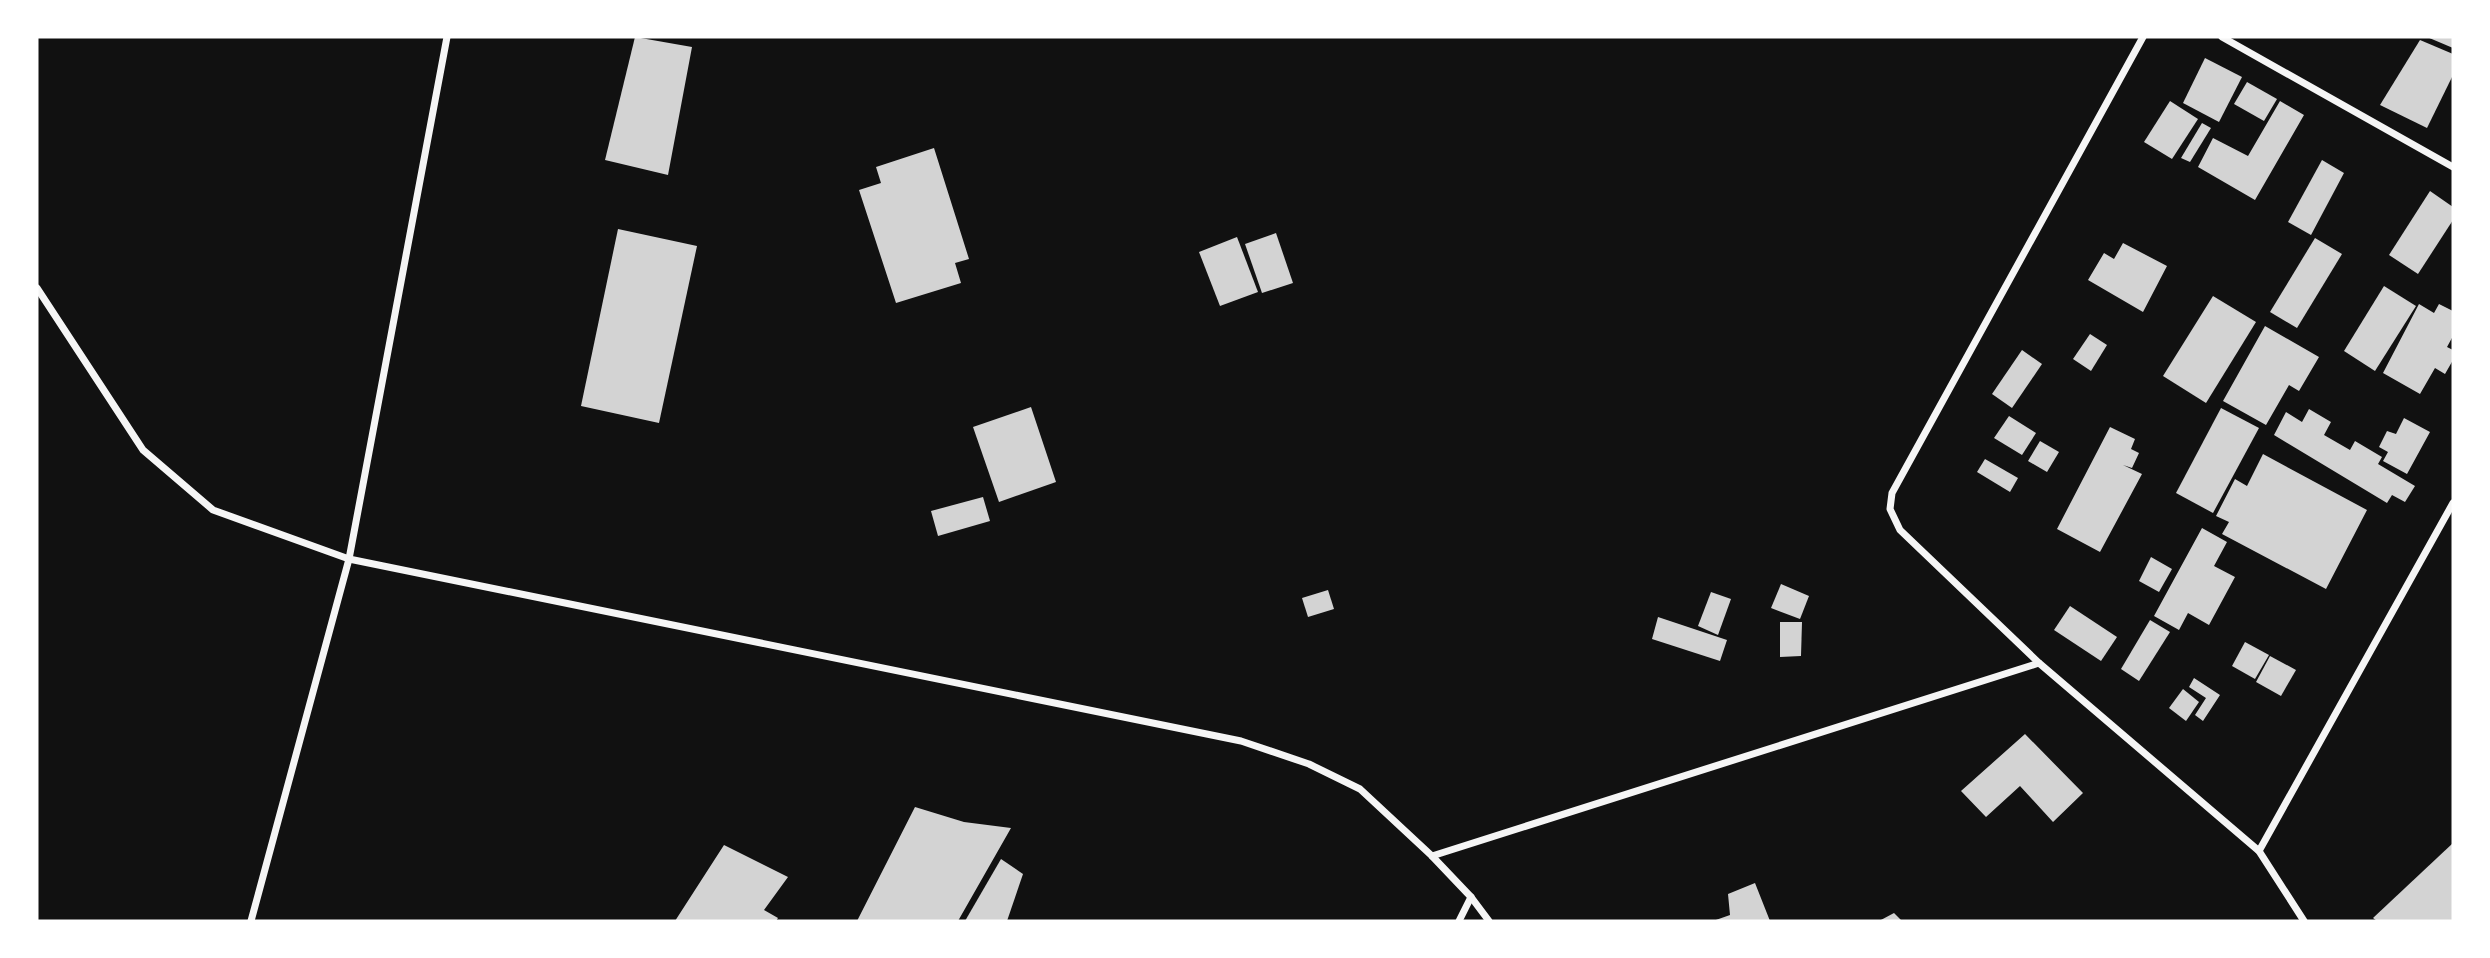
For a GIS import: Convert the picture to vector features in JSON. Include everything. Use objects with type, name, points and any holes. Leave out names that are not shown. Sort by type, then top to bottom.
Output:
[{"type":"street","points":[[251,921],[349,559],[447,37]]},
{"type":"street","points":[[2143,37],[1892,493],[1890,509],[1900,530],[2039,663],[2259,851],[2304,921]]},
{"type":"street","points":[[2222,37],[2453,167]]},
{"type":"street","points":[[37,288],[143,450],[213,510],[349,559],[1241,741],[1309,764],[1360,789],[1432,856],[1471,897],[1489,921]]},
{"type":"street","points":[[2259,851],[2453,503]]},
{"type":"street","points":[[1432,856],[2039,663]]},
{"type":"street","points":[[1458,921],[1471,897]]},
{"type":"building","points":[[635,37],[692,47],[668,175],[605,160]]},
{"type":"building","points":[[2427,37],[2453,37],[2453,48]]},
{"type":"building","points":[[2420,40],[2453,54],[2453,75],[2427,128],[2380,105]]},
{"type":"building","points":[[2205,58],[2242,77],[2219,122],[2183,103]]},
{"type":"building","points":[[2247,82],[2277,99],[2264,121],[2234,104]]},
{"type":"building","points":[[2170,101],[2198,119],[2172,159],[2144,142]]},
{"type":"building","points":[[2280,101],[2304,115],[2255,200],[2198,167],[2213,138],[2248,156]]},
{"type":"building","points":[[2202,123],[2211,128],[2190,162],[2181,158]]},
{"type":"building","points":[[934,148],[969,259],[955,263],[961,283],[896,303],[859,190],[881,183],[876,167]]},
{"type":"building","points":[[2322,160],[2344,173],[2311,235],[2288,222]]},
{"type":"building","points":[[2430,191],[2453,207],[2453,220],[2418,274],[2389,255]]},
{"type":"building","points":[[618,229],[697,246],[659,423],[581,406]]},
{"type":"building","points":[[1276,233],[1293,283],[1262,293],[1245,244]]},
{"type":"building","points":[[1237,237],[1258,292],[1220,306],[1199,252]]},
{"type":"building","points":[[2315,238],[2342,254],[2297,328],[2270,312]]},
{"type":"building","points":[[2123,243],[2167,266],[2143,312],[2088,280],[2104,253],[2114,259]]},
{"type":"building","points":[[2384,286],[2416,306],[2375,371],[2344,351]]},
{"type":"building","points":[[2213,296],[2256,322],[2206,403],[2163,376]]},
{"type":"building","points":[[2419,304],[2434,313],[2439,304],[2453,311],[2453,336],[2447,347],[2453,350],[2453,360],[2445,374],[2435,368],[2420,394],[2383,373]]},
{"type":"building","points":[[2265,326],[2319,357],[2299,391],[2289,385],[2266,425],[2223,401]]},
{"type":"building","points":[[2090,334],[2107,345],[2091,371],[2073,359]]},
{"type":"building","points":[[2022,350],[2042,364],[2012,408],[1992,394]]},
{"type":"building","points":[[1031,407],[1056,482],[999,502],[973,427]]},
{"type":"building","points":[[2221,408],[2259,428],[2213,513],[2176,493]]},
{"type":"building","points":[[2309,409],[2331,422],[2324,435],[2350,450],[2355,441],[2382,457],[2378,464],[2415,486],[2405,502],[2392,495],[2387,503],[2274,435],[2286,412],[2302,422]]},
{"type":"building","points":[[2009,416],[2036,433],[2022,455],[1994,438]]},
{"type":"building","points":[[2404,418],[2430,432],[2407,474],[2383,461],[2388,452],[2379,447],[2387,431],[2396,434]]},
{"type":"building","points":[[2110,427],[2135,439],[2131,449],[2139,453],[2132,468],[2123,465],[2142,474],[2100,552],[2057,529]]},
{"type":"building","points":[[2040,441],[2059,452],[2047,472],[2028,461]]},
{"type":"building","points":[[2263,454],[2367,510],[2326,589],[2222,534],[2229,522],[2216,516],[2235,479],[2247,486]]},
{"type":"building","points":[[1985,459],[2018,478],[2010,492],[1977,472]]},
{"type":"building","points":[[983,497],[990,521],[938,536],[931,511]]},
{"type":"building","points":[[2202,528],[2227,542],[2214,566],[2235,577],[2209,625],[2188,613],[2179,630],[2154,616]]},
{"type":"building","points":[[2151,557],[2172,569],[2159,592],[2139,581]]},
{"type":"building","points":[[1781,584],[1809,596],[1800,619],[1771,608]]},
{"type":"building","points":[[1328,590],[1334,609],[1308,617],[1302,598]]},
{"type":"building","points":[[1711,592],[1731,599],[1718,635],[1698,626]]},
{"type":"building","points":[[2070,606],[2117,637],[2101,661],[2054,630]]},
{"type":"building","points":[[1658,617],[1727,640],[1720,661],[1652,639]]},
{"type":"building","points":[[2150,620],[2170,632],[2139,681],[2121,669]]},
{"type":"building","points":[[1780,622],[1802,622],[1801,656],[1780,657]]},
{"type":"building","points":[[2245,642],[2269,655],[2255,679],[2232,666]]},
{"type":"building","points":[[2270,656],[2296,670],[2281,696],[2256,682]]},
{"type":"building","points":[[2194,678],[2220,695],[2203,721],[2195,715],[2206,698],[2189,687]]},
{"type":"building","points":[[2183,689],[2199,702],[2186,721],[2169,708]]},
{"type":"building","points":[[2025,734],[2083,793],[2053,822],[2020,786],[1986,817],[1961,791]]},
{"type":"building","points":[[915,807],[964,822],[1011,828],[958,921],[857,921]]},
{"type":"building","points":[[2453,843],[2453,921],[2377,921],[2373,918]]},
{"type":"building","points":[[724,845],[788,877],[764,910],[778,918],[776,921],[675,921]]},
{"type":"building","points":[[1001,859],[1023,874],[1007,921],[965,921]]},
{"type":"building","points":[[1755,883],[1770,921],[1713,921],[1730,915],[1728,894]]},
{"type":"building","points":[[1894,913],[1902,921],[1879,921]]}]
